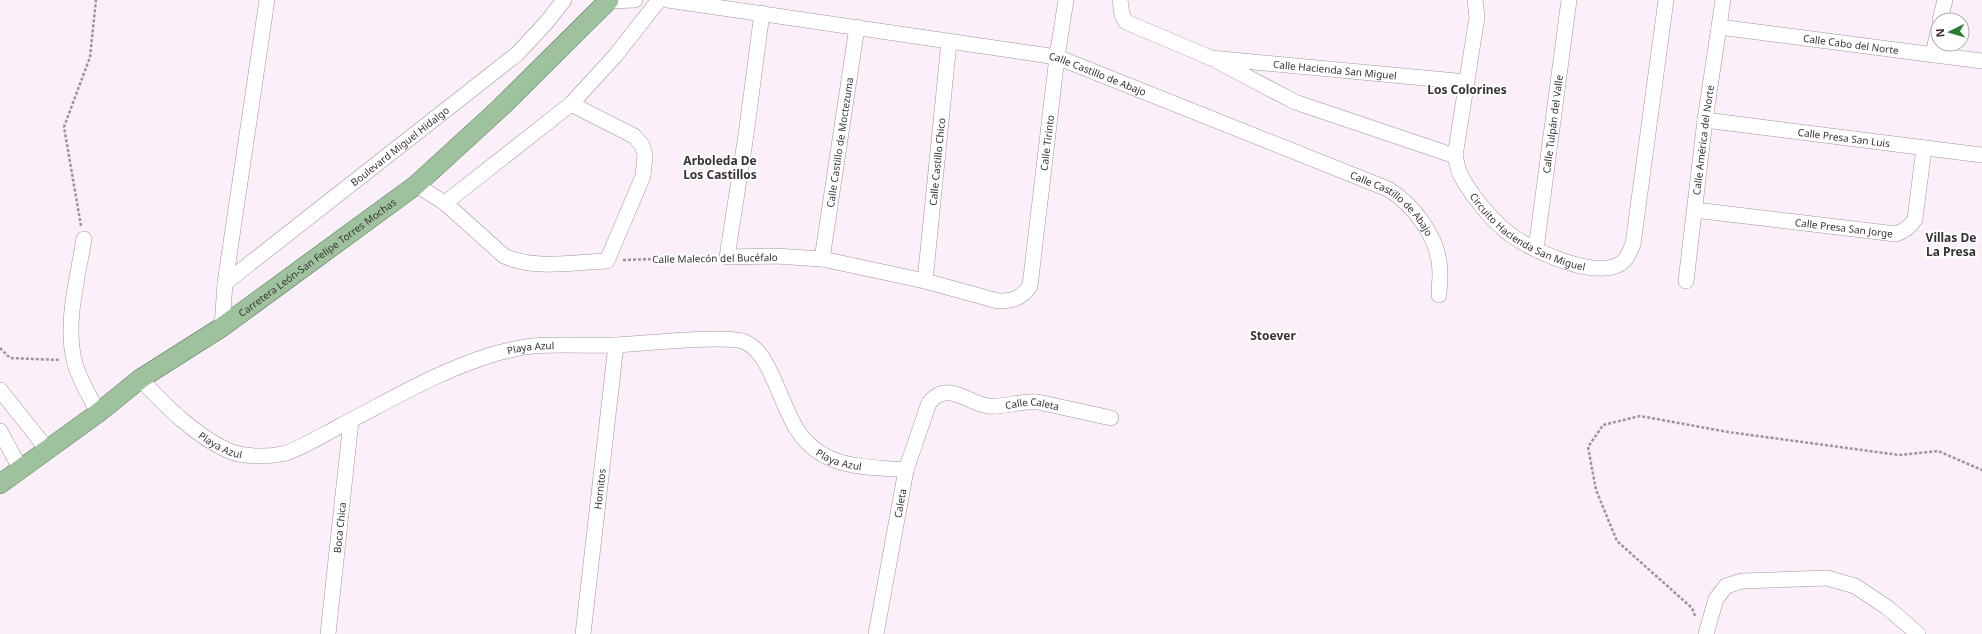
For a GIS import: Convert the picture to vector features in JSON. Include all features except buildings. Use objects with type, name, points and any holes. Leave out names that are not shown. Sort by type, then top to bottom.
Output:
[{"type":"main road","name":"Carretera León-San Felipe Torres Mochas","points":[[0,484],[20,468],[98,413],[140,379],[222,327],[416,185],[500,108],[609,1]]},
{"type":"street","points":[[222,327],[225,283],[267,0]]},
{"type":"street","name":"Boulevard Miguel Hidalgo","points":[[225,283],[517,54],[546,23],[564,0]]},
{"type":"street","points":[[609,1],[635,0]]},
{"type":"street","points":[[445,203],[571,104],[615,56],[659,0]]},
{"type":"street","name":"Calle Castillo de Abajo","points":[[668,0],[1057,57],[1388,189],[1400,197],[1410,207],[1430,236],[1437,253],[1440,272],[1438,295]]},
{"type":"street","name":"Calle Tirinto","points":[[1030,286],[1057,57],[1066,0]]},
{"type":"street","points":[[1120,0],[1122,15],[1126,22],[1206,56],[1295,102],[1455,156],[1477,17],[1475,0]]},
{"type":"street","name":"Calle Tulpán del Valle","points":[[1536,248],[1569,0]]},
{"type":"street","name":"Circuito Hacienda San Miguel","points":[[1455,156],[1460,173],[1492,217],[1511,235],[1556,258],[1582,266],[1604,269],[1620,264],[1626,258],[1633,244],[1666,0]]},
{"type":"street","name":"Calle América del Norte","points":[[1686,281],[1705,120],[1723,0]]},
{"type":"street","points":[[1942,12],[1945,0]]},
{"type":"street","points":[[727,257],[746,135],[762,13]]},
{"type":"street","name":"Calle Castillo de Moctezuma","points":[[822,259],[857,27]]},
{"type":"street","name":"Calle Cabo del Norte","points":[[1719,27],[1982,61]]},
{"type":"street","name":"Calle Castillo Chico","points":[[925,281],[949,42]]},
{"type":"street","name":"Calle Hacienda San Miguel","points":[[1206,56],[1467,82]]},
{"type":"street","points":[[416,185],[445,203],[504,256],[516,262],[531,264],[607,261],[643,176],[645,155],[642,146],[634,136],[571,104]]},
{"type":"street","name":"Calle Presa San Luis","points":[[1705,120],[1982,155]]},
{"type":"street","name":"Calle Presa San Jorge","points":[[1695,210],[1896,234],[1907,228],[1915,219],[1924,148]]},
{"type":"street","points":[[84,238],[71,330],[74,361],[98,413]]},
{"type":"street","name":"Calle Malecón del Bucéfalo","points":[[727,257],[775,256],[822,259],[925,281],[998,301],[1017,299],[1024,295],[1030,286]]},
{"type":"street","name":"Playa Azul","points":[[140,379],[169,409],[201,434],[230,451],[252,456],[282,454],[351,421],[434,376],[471,361],[502,352],[530,346],[616,345],[725,339],[743,341],[754,348],[766,362],[797,429],[827,459],[850,465],[906,470]]},
{"type":"street","name":"Hornitos","points":[[584,634],[616,345]]},
{"type":"street","points":[[0,390],[47,449]]},
{"type":"street","name":"Caleta","points":[[876,634],[906,470],[929,403],[935,396],[943,393],[954,393]]},
{"type":"street","name":"Calle Caleta","points":[[954,393],[986,406],[1007,406],[1028,401],[1111,418]]},
{"type":"street","name":"Boca Chica","points":[[328,634],[351,421]]},
{"type":"street","points":[[0,431],[20,468]]},
{"type":"street","points":[[1706,634],[1716,599],[1726,586],[1742,581],[1828,578],[1855,586],[1888,608],[1918,634]]},
{"type":"path","points":[[84,238],[74,191],[64,127],[90,57],[96,0]]},
{"type":"path","name":"Calle Malecón del Bucéfalo","points":[[607,261],[727,257]]},
{"type":"path","points":[[0,348],[10,358],[74,361]]},
{"type":"path","points":[[1697,620],[1692,608],[1616,541],[1596,490],[1588,447],[1603,425],[1640,416],[1728,432],[1899,455],[1938,451],[1982,470]]},
{"type":"district","name":"Los Colorines","points":[[1467,89]]},
{"type":"district","name":"Arboleda De Los Castillos","points":[[720,167]]},
{"type":"district","name":"Villas De La Presa","points":[[1951,244]]},
{"type":"district","name":"Stoever","points":[[1273,335]]}]
